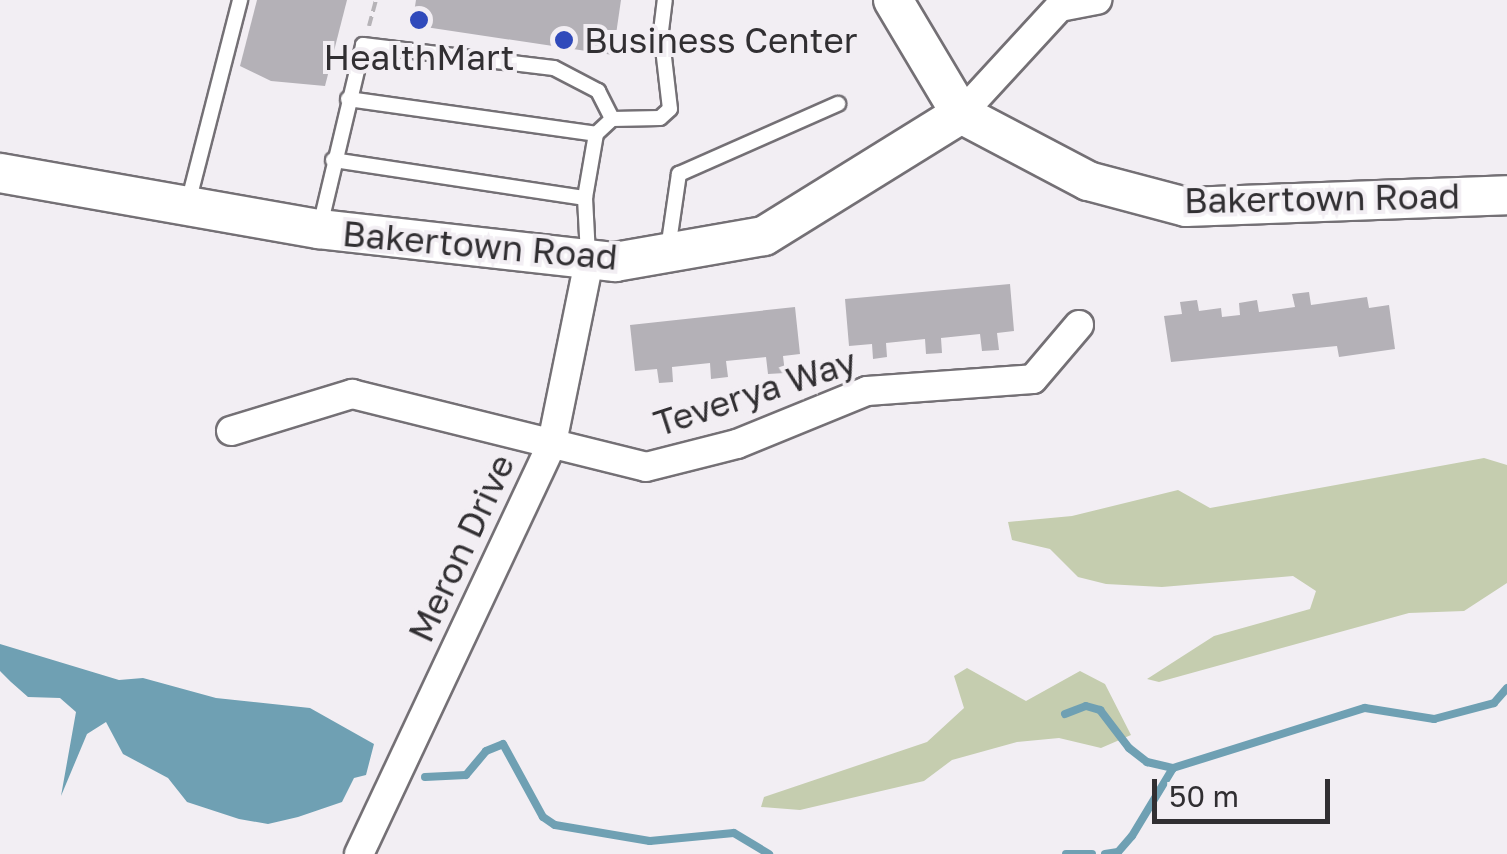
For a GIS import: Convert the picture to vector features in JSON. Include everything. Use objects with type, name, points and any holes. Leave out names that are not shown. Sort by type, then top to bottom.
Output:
[{"type":"street","points":[[893,0],[961,114],[1066,3],[1096,0]]},
{"type":"street","name":"Bakertown Road","points":[[0,173],[319,230],[588,261],[668,255],[764,236],[961,114],[1088,181],[1186,207],[1507,195]]},
{"type":"street","name":"Meron Drive","points":[[359,854],[552,443],[588,261]]},
{"type":"street","name":"Teverya Way","points":[[230,432],[352,394],[646,466],[737,444],[867,391],[1032,379],[1079,325]]},
{"type":"lane","points":[[186,208],[240,0]]},
{"type":"lane","points":[[588,261],[585,198],[596,134],[612,119],[660,118],[670,109],[665,0]]},
{"type":"lane","points":[[319,230],[332,160],[363,45],[554,68],[598,91],[612,119]]},
{"type":"lane","points":[[348,99],[596,134]]},
{"type":"lane","points":[[668,255],[679,174],[694,162],[764,141],[838,104]]},
{"type":"lane","points":[[332,160],[585,198]]},
{"type":"path","points":[[363,45],[376,0]]},
{"type":"green space","points":[[1484,458],[1507,465],[1507,583],[1464,611],[1409,613],[1159,682],[1147,679],[1214,636],[1310,609],[1316,591],[1293,576],[1162,587],[1106,584],[1078,577],[1050,549],[1012,540],[1008,522],[1072,516],[1178,490],[1210,508]]},
{"type":"green space","points":[[967,668],[1026,701],[1080,671],[1105,684],[1131,735],[1101,748],[1059,738],[1017,742],[952,760],[924,781],[800,810],[761,807],[764,797],[927,742],[964,708],[954,676]]},
{"type":"water","points":[[0,644],[119,680],[143,678],[216,698],[310,708],[374,744],[366,775],[354,778],[342,802],[268,824],[239,819],[187,802],[168,778],[123,754],[106,722],[87,734],[61,796],[76,712],[60,698],[28,697],[11,682],[0,671]]},
{"type":"building","points":[[257,0],[347,0],[325,86],[271,81],[240,66]]},
{"type":"building","name":"Business Center","points":[[416,0],[621,0],[613,55],[412,25]]},
{"type":"building","points":[[1010,284],[1014,331],[997,333],[999,350],[982,351],[980,334],[941,338],[942,353],[926,354],[925,339],[886,343],[887,357],[873,359],[872,344],[849,346],[845,299]]},
{"type":"building","points":[[1309,292],[1311,305],[1367,297],[1369,308],[1389,305],[1395,349],[1339,357],[1337,346],[1171,362],[1164,316],[1182,314],[1180,302],[1197,300],[1199,311],[1221,308],[1222,317],[1240,315],[1239,303],[1257,300],[1259,312],[1295,307],[1292,294]]},
{"type":"building","points":[[795,307],[800,354],[783,356],[785,373],[768,374],[766,357],[726,361],[728,377],[711,379],[710,363],[672,367],[673,382],[659,383],[657,369],[635,371],[630,325]]},
{"type":"waterway","points":[[1105,854],[1118,852],[1132,836],[1173,768],[1365,708],[1434,719],[1494,703],[1507,688]]},
{"type":"waterway","points":[[1065,714],[1086,706],[1100,710],[1129,748],[1147,762],[1173,768]]},
{"type":"waterway","points":[[425,777],[466,775],[486,751],[503,744],[543,817],[555,825],[650,841],[734,833],[769,854]]},
{"type":"waterway","points":[[1066,854],[1092,854]]},
{"type":"place","name":"HealthMart","points":[[419,20]]},
{"type":"place","name":"Business Center","points":[[564,40]]}]
